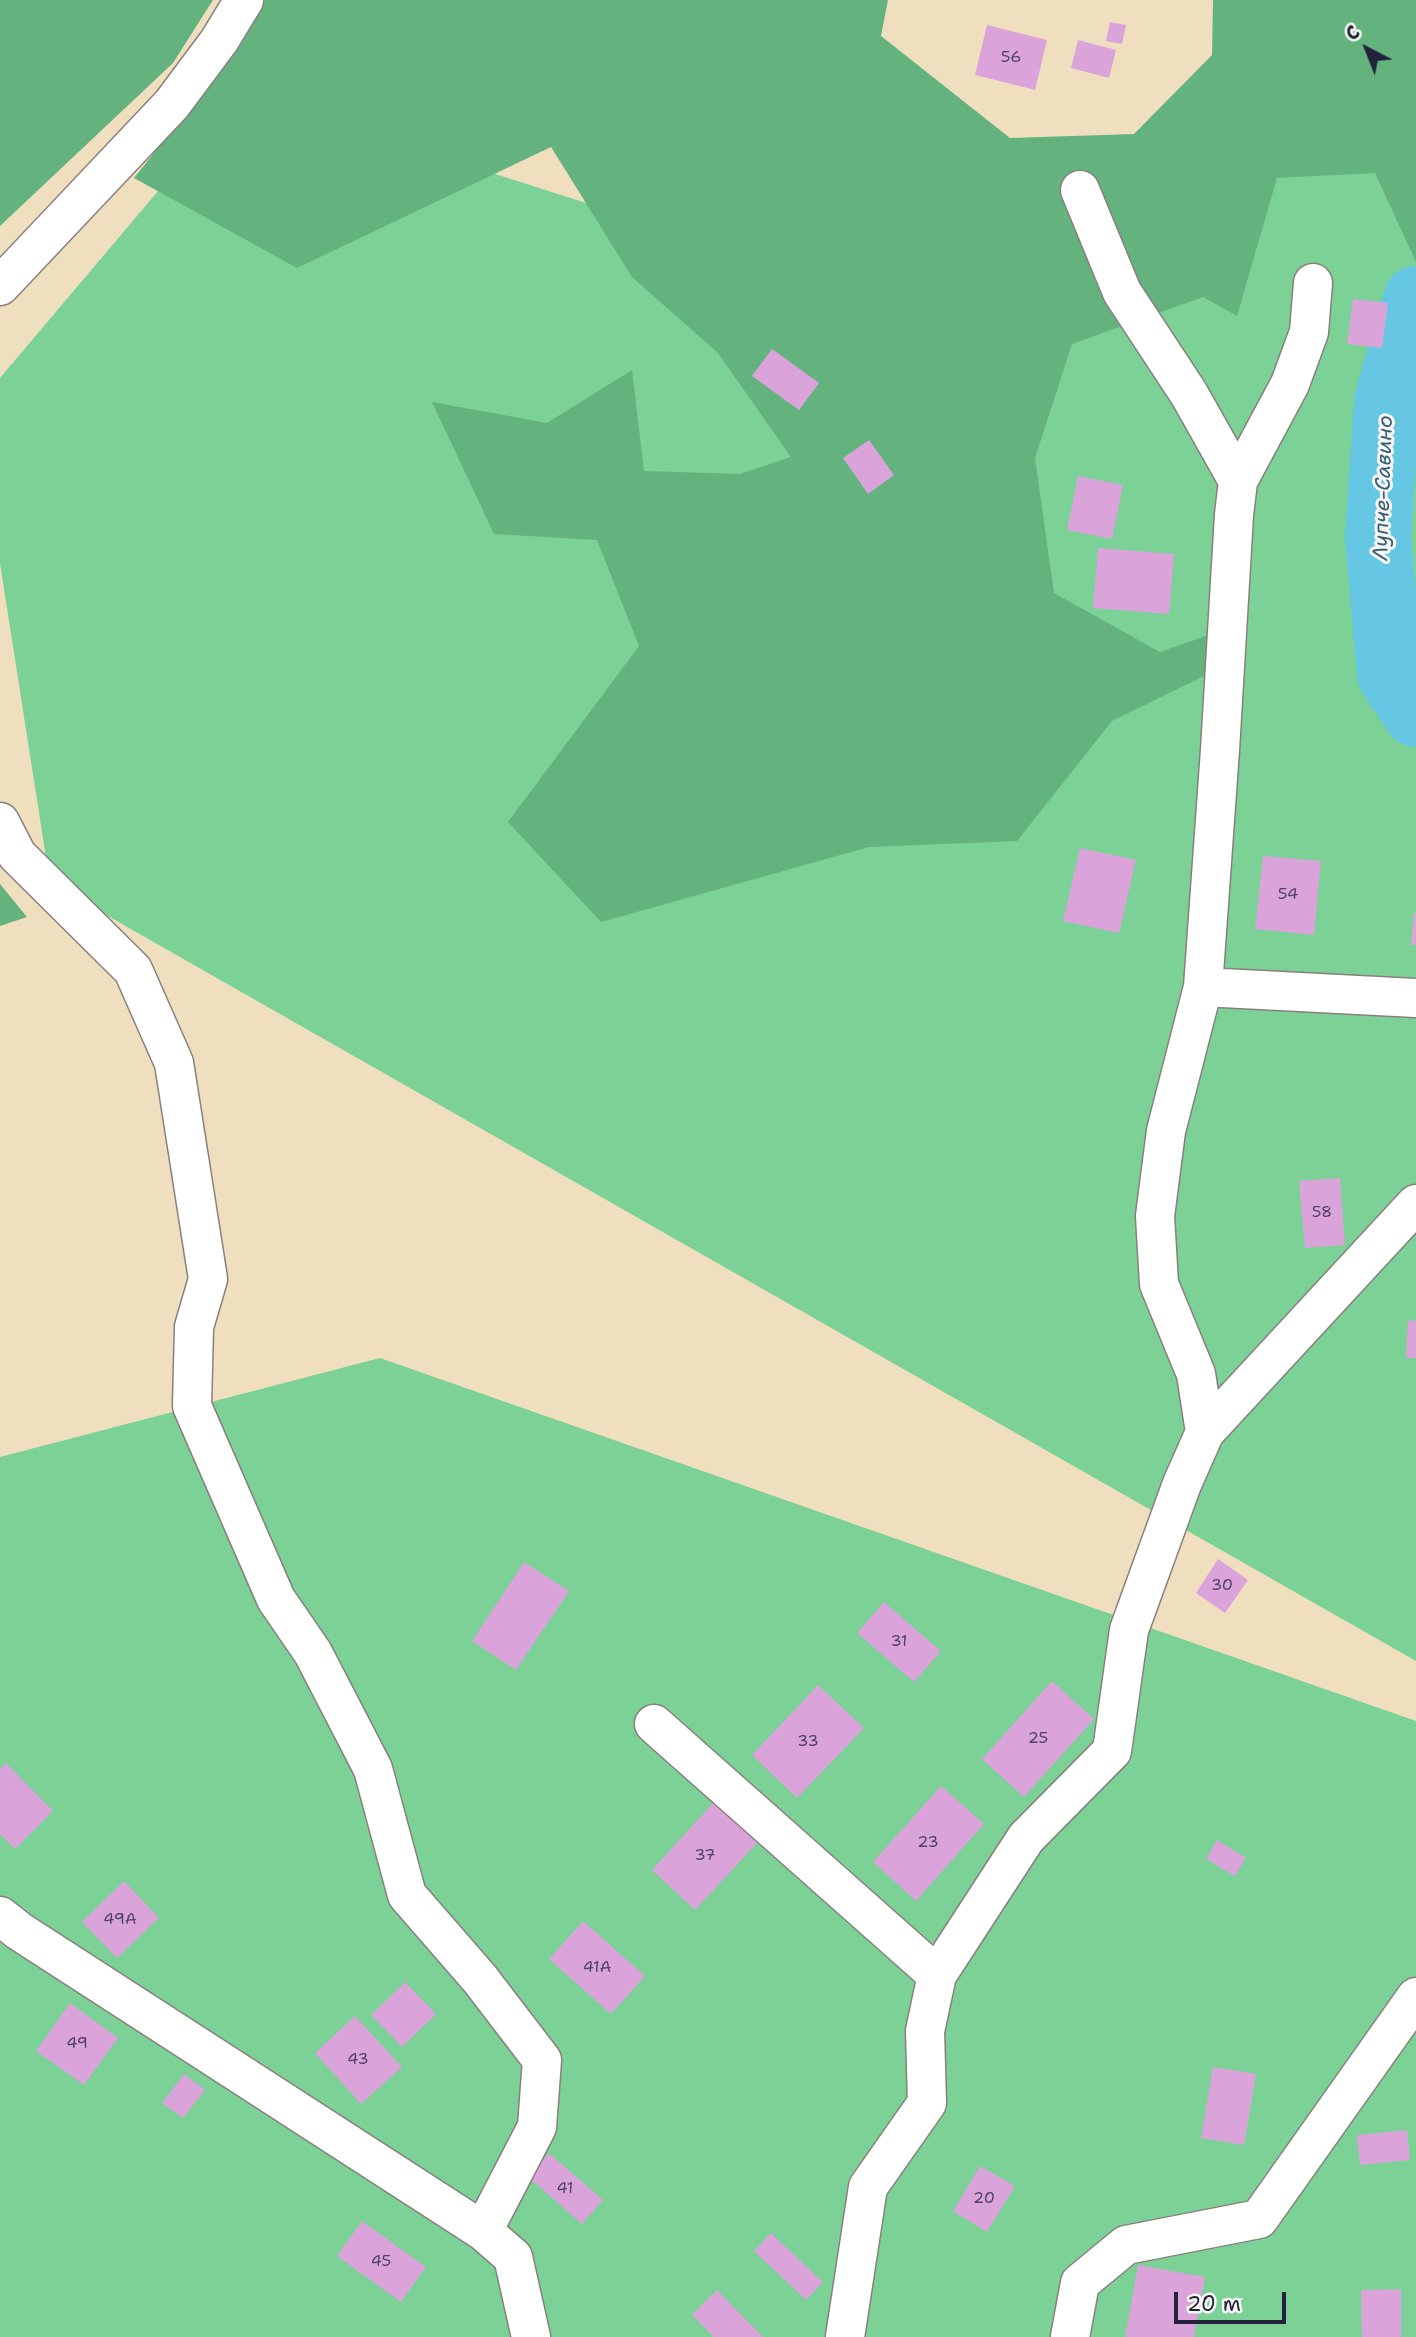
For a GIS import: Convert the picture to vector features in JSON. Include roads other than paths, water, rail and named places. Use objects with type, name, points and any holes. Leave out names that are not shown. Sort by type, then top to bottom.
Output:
[{"type":"street","points":[[0,286],[172,104],[219,41],[244,0]]},
{"type":"street","points":[[1080,190],[1122,292],[1189,394],[1238,481]]},
{"type":"street","points":[[1205,1432],[1196,1374],[1159,1284],[1156,1216],[1166,1131],[1203,987],[1238,481],[1290,384],[1309,332],[1313,284]]},
{"type":"street","points":[[0,822],[17,855],[133,970],[174,1063],[208,1279],[194,1327],[192,1406],[276,1598],[313,1653],[373,1769],[407,1895],[480,1979],[542,2060],[537,2127],[483,2231]]},
{"type":"street","points":[[1203,987],[1416,998]]},
{"type":"street","points":[[845,2337],[868,2186],[927,2103],[925,2031],[937,1975],[1026,1838],[1112,1751],[1129,1630],[1182,1484],[1205,1432],[1416,1204]]},
{"type":"street","points":[[654,1724],[937,1975]]},
{"type":"street","points":[[0,1916],[19,1931],[483,2231],[513,2257],[531,2337]]},
{"type":"street","points":[[1070,2337],[1080,2283],[1126,2245],[1259,2219],[1416,1997]]},
{"type":"waterway","name":"Лупче-Савино","points":[[1416,299],[1387,400],[1378,537],[1390,675],[1416,714]]}]
